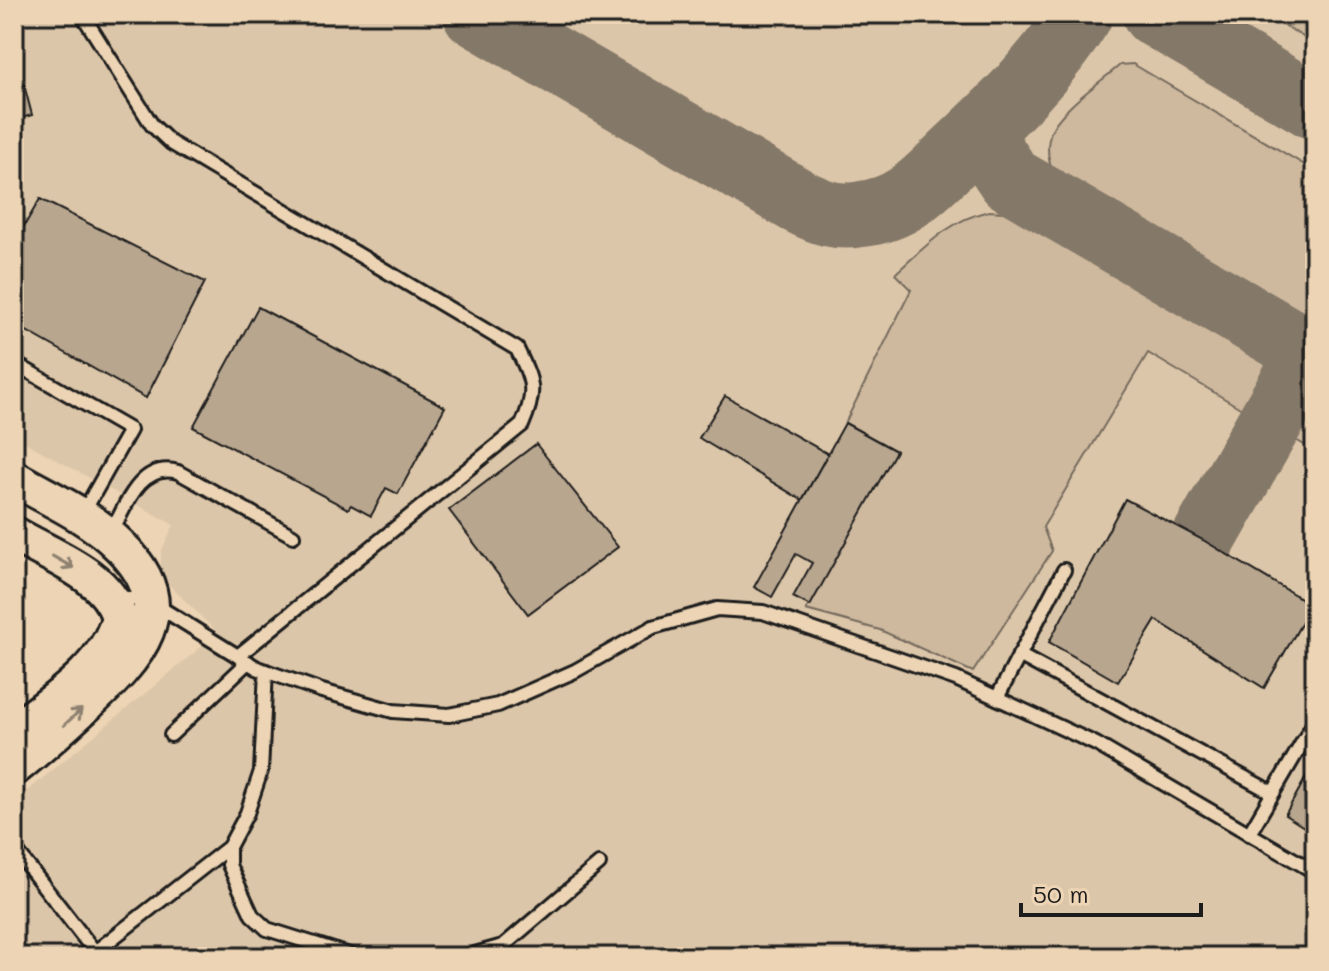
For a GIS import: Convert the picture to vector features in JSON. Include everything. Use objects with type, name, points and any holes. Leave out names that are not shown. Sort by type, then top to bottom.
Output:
[{"type":"main road","points":[[14,478],[81,517],[119,544],[146,589],[149,626],[136,656],[14,768]]},
{"type":"main road","points":[[14,731],[85,672],[108,646],[119,617],[109,595],[84,574],[18,536],[39,521],[46,497]]},
{"type":"lane","points":[[82,14],[152,125],[171,143],[517,349],[528,372],[534,399],[522,425],[243,659],[171,735]]},
{"type":"lane","points":[[14,363],[130,430],[81,517]]},
{"type":"lane","points":[[109,537],[129,499],[149,474],[163,468],[178,472],[293,536]]},
{"type":"lane","points":[[997,698],[1064,570]]},
{"type":"lane","points":[[109,595],[146,589],[243,659],[266,671],[393,711],[449,715],[498,705],[575,671],[653,627],[717,609],[763,612],[956,679],[1096,744],[1315,872]]},
{"type":"lane","points":[[1019,655],[1273,793]]},
{"type":"lane","points":[[14,848],[92,954],[229,847],[247,813],[261,771],[266,671]]},
{"type":"lane","points":[[1249,834],[1315,721]]},
{"type":"lane","points":[[229,847],[229,865],[252,915],[267,929],[356,957]]},
{"type":"lane","points":[[464,957],[503,946],[599,864]]},
{"type":"shaded area","points":[[14,14],[1315,14],[1315,957],[14,957],[14,802],[218,633],[161,577],[161,552],[174,525],[14,436]]},
{"type":"shaded area","points":[[1265,14],[1315,14],[1315,44]]},
{"type":"shaded area","points":[[1133,64],[1315,171],[1315,333],[1131,227],[1066,183],[1052,168],[1048,145],[1055,124],[1062,115],[1120,65]]},
{"type":"shaded area","points":[[989,211],[1016,213],[1044,227],[1268,360],[1270,376],[1264,395],[1252,415],[1148,353],[1043,527],[1052,551],[973,672],[880,630],[806,610],[896,451],[845,423],[911,290],[895,274],[950,228]]},
{"type":"shaded area","points":[[1315,392],[1315,451],[1280,431],[1302,395]]},
{"type":"building","points":[[17,58],[32,115],[14,120],[14,59]]},
{"type":"building","points":[[40,199],[205,282],[146,398],[14,324],[14,243]]},
{"type":"building","points":[[258,307],[445,407],[398,494],[386,488],[371,516],[351,505],[348,509],[193,427]]},
{"type":"building","points":[[725,396],[828,454],[802,500],[699,438]]},
{"type":"building","points":[[845,423],[896,451],[810,606],[793,597],[812,563],[796,554],[772,597],[754,587]]},
{"type":"building","points":[[536,444],[618,547],[528,614],[449,510]]},
{"type":"building","points":[[1125,499],[1203,540],[1312,605],[1264,688],[1156,620],[1118,682],[1049,642]]},
{"type":"building","points":[[1315,761],[1315,834],[1285,815]]},
{"type":"taxiway","points":[[476,14],[798,201],[821,211],[845,216],[892,206],[926,183],[1022,89],[1053,53],[1080,14]]},
{"type":"taxiway","points":[[1155,14],[1315,107]]},
{"type":"taxiway","points":[[979,133],[1010,179],[1315,356]]},
{"type":"taxiway","points":[[1203,540],[1302,366],[1301,348]]}]
